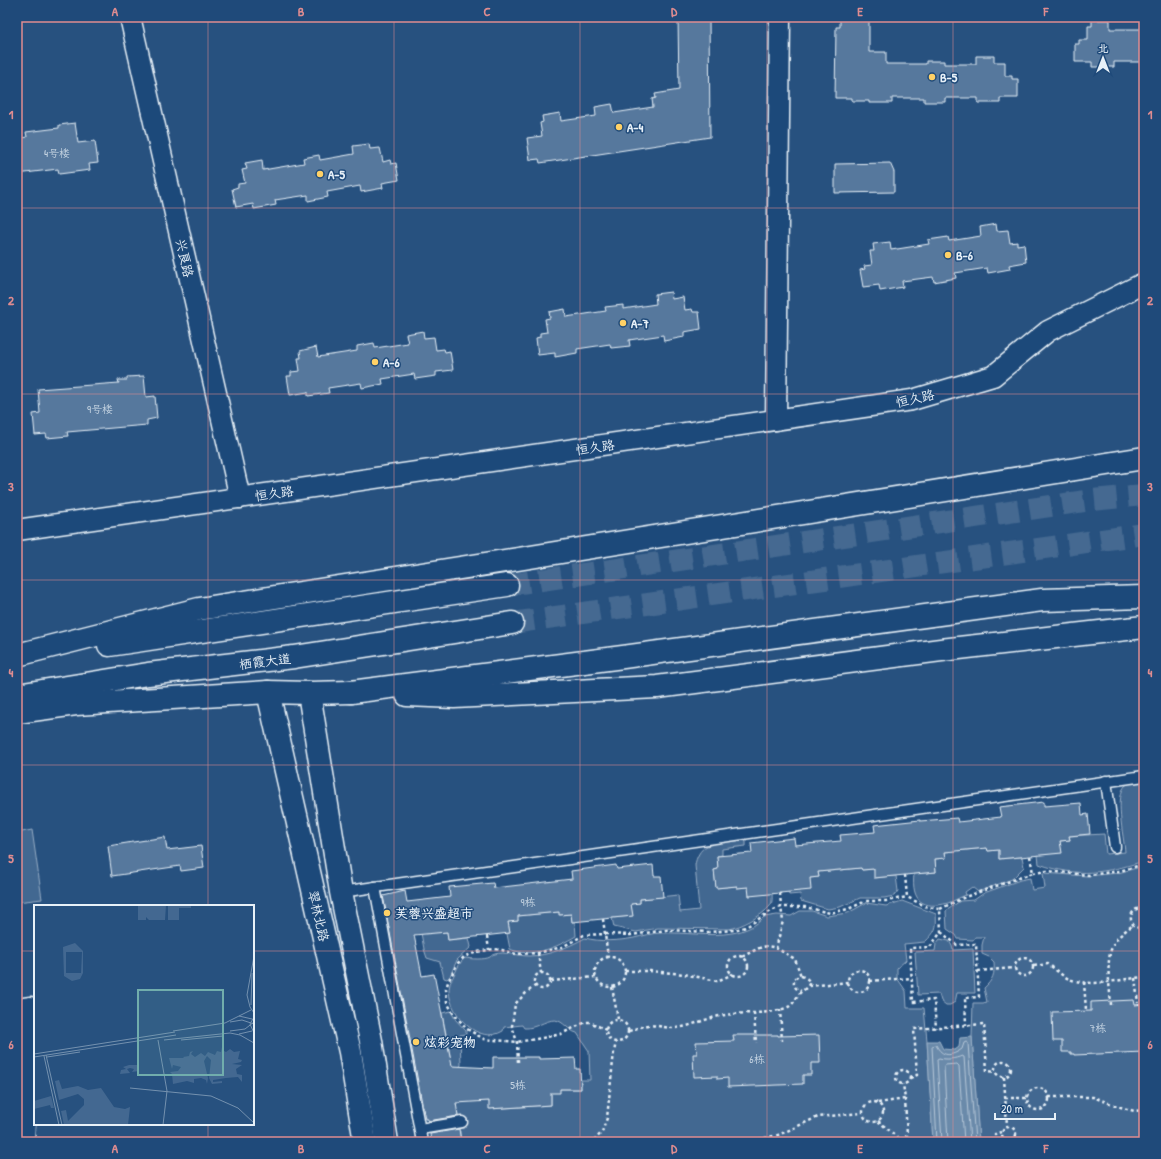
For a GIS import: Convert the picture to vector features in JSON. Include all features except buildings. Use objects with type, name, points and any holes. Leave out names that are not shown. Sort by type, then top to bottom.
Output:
[{"type":"main road","points":[[17,657],[199,609],[526,558],[1144,458]]},
{"type":"main road","points":[[352,692],[1042,600],[1144,582]]},
{"type":"main road","points":[[17,657],[507,585]]},
{"type":"main road","points":[[1042,600],[1144,597]]},
{"type":"main road","name":"栖霞大道","points":[[17,695],[148,674],[294,657],[512,623]]},
{"type":"main road","points":[[17,712],[76,704],[268,692],[352,692],[454,697],[658,687],[941,650],[1144,627]]},
{"type":"main road","name":"翠林北路","points":[[268,692],[350,1052],[365,1142]]},
{"type":"main road","name":"翠林北路","points":[[309,693],[341,892],[371,1041],[387,1142]]},
{"type":"street","name":"兴良路","points":[[130,17],[240,498]]},
{"type":"street","points":[[776,420],[780,17]]},
{"type":"street","name":"恒久路","points":[[17,530],[912,400],[993,376],[1048,331],[1144,283]]},
{"type":"street","points":[[17,1009],[31,1007],[24,1142]]},
{"type":"lane","points":[[341,892],[1144,776]]},
{"type":"lane","points":[[1106,781],[1115,847]]},
{"type":"lane","points":[[375,887],[422,1142]]},
{"type":"lane","points":[[420,1129],[462,1122]]},
{"type":"path","points":[[1030,856],[1033,873]]},
{"type":"path","points":[[606,1030],[590,1022],[586,1022],[561,1034],[542,1038],[517,1042],[484,1039],[467,1028],[454,1013],[447,1002],[446,989],[458,963],[464,957],[489,950],[502,950],[516,954],[538,953],[562,947],[584,935],[631,935],[658,931],[709,932],[734,930],[746,927],[771,911],[781,907],[805,907],[830,913],[848,909],[866,901],[886,901],[907,897],[927,907],[940,909],[965,897],[1033,873],[1047,871],[1089,875],[1120,871],[1144,864]]},
{"type":"path","points":[[905,875],[907,897]]},
{"type":"path","points":[[776,948],[783,921],[780,893]]},
{"type":"path","points":[[1144,908],[1140,907],[1135,909],[1131,914],[1133,925],[1137,928],[1144,928]]},
{"type":"path","points":[[936,1028],[934,1000],[913,1002],[910,948],[930,947],[941,932],[940,909]]},
{"type":"path","points":[[603,919],[608,957]]},
{"type":"path","points":[[1111,1005],[1108,965],[1112,945],[1133,925]]},
{"type":"path","points":[[941,932],[957,945],[976,944],[979,997],[965,998],[966,1025]]},
{"type":"path","points":[[487,936],[489,950]]},
{"type":"path","points":[[742,957],[761,946],[772,946],[795,959],[801,976]]},
{"type":"path","points":[[538,953],[541,973]]},
{"type":"path","points":[[608,957],[621,961],[625,971],[623,980],[618,985],[612,987],[599,983],[595,971],[597,964],[602,959],[608,957]]},
{"type":"path","points":[[732,957],[742,957],[746,960],[748,965],[746,970],[743,974],[738,976],[733,974],[729,971],[727,966],[729,961],[732,957]]},
{"type":"path","points":[[1024,958],[1028,958],[1034,966],[1030,975],[1025,977],[1020,976],[1015,968],[1019,959],[1024,958]]},
{"type":"path","points":[[1034,966],[1048,964],[1069,979],[1084,982],[1109,982],[1144,977]]},
{"type":"path","points":[[978,971],[1015,968]]},
{"type":"path","points":[[625,971],[650,971],[684,974],[717,981],[733,974]]},
{"type":"path","points":[[858,971],[864,971],[868,975],[870,981],[869,986],[865,991],[860,992],[854,991],[850,988],[848,982],[849,977],[853,972],[858,971]]},
{"type":"path","points":[[541,973],[549,976],[551,981],[547,988],[538,989],[533,982],[537,974],[541,973]]},
{"type":"path","points":[[551,981],[596,977]]},
{"type":"path","points":[[801,991],[797,990],[794,986],[796,977],[805,977],[809,986]]},
{"type":"path","points":[[870,981],[912,978]]},
{"type":"path","points":[[1135,978],[1138,1003]]},
{"type":"path","points":[[629,1031],[649,1025],[673,1028],[738,1013],[770,1012],[790,1006],[801,991],[806,990],[809,986],[848,982]]},
{"type":"path","points":[[1084,982],[1086,1010]]},
{"type":"path","points":[[518,1062],[517,1042],[512,1026],[515,1004],[535,986]]},
{"type":"path","points":[[612,987],[618,1019]]},
{"type":"path","points":[[780,1009],[782,1041]]},
{"type":"path","points":[[754,1013],[756,1042]]},
{"type":"path","points":[[618,1019],[627,1025],[629,1031],[627,1037],[616,1042],[607,1036],[606,1030],[607,1024],[618,1019]]},
{"type":"path","points":[[910,1078],[910,1074],[907,1070],[902,1069],[898,1071],[896,1075],[896,1080],[903,1084],[908,1082],[910,1078],[917,1075],[914,1029],[984,1024],[987,1071],[996,1072],[999,1076],[1004,1077]]},
{"type":"path","points":[[583,1142],[589,1140],[595,1142],[602,1132],[607,1118],[616,1042]]},
{"type":"path","points":[[996,1072],[998,1063],[1003,1061],[1008,1062],[1011,1071],[1004,1077]]},
{"type":"path","points":[[1004,1077],[1007,1126]]},
{"type":"path","points":[[878,1121],[902,1141],[907,1136],[903,1084]]},
{"type":"path","points":[[1037,1088],[1047,1093],[1049,1097],[1048,1104],[1044,1108],[1038,1110],[1033,1109],[1029,1105],[1028,1098],[1032,1090],[1037,1088]]},
{"type":"path","points":[[1049,1097],[1093,1097],[1134,1111],[1144,1110]]},
{"type":"path","points":[[1005,1098],[1028,1098]]},
{"type":"path","points":[[877,1103],[881,1106],[883,1112],[882,1117],[878,1121],[868,1121],[864,1118],[862,1113],[863,1108],[867,1104],[872,1102],[877,1103],[905,1099]]},
{"type":"path","points":[[747,1142],[778,1135],[818,1118],[862,1113]]},
{"type":"path","points":[[1001,1132],[1002,1137],[1005,1140],[1009,1141],[1014,1139],[1016,1131],[1012,1127],[1007,1126]]},
{"type":"path","points":[[996,1142],[995,1134],[1001,1132],[1003,1128],[1007,1126]]},
{"type":"path","points":[[907,1136],[913,1141],[922,1140],[922,1142]]},
{"type":"shaded area","points":[[1144,781],[1144,806],[1141,807],[1144,826],[1144,861],[1104,871],[1092,872],[1066,871],[1039,864],[1038,855],[1061,852],[1060,841],[1070,840],[1069,836],[1104,834],[1106,854],[1125,852],[1120,807],[1122,790],[1128,784]]},
{"type":"shaded area","points":[[32,830],[42,899],[17,902],[17,833]]},
{"type":"shaded area","points":[[746,840],[746,846],[722,849],[722,855],[717,856],[718,869],[714,870],[716,888],[737,886],[737,888],[748,887],[772,893],[772,901],[770,906],[757,917],[729,929],[658,928],[636,932],[614,927],[612,918],[632,916],[631,904],[640,903],[640,899],[678,895],[680,912],[699,910],[695,865],[700,851],[711,845]]},
{"type":"shaded area","points":[[987,848],[988,851],[999,850],[999,859],[1022,857],[1024,867],[1012,879],[978,892],[972,887],[965,892],[966,895],[948,903],[939,905],[925,904],[917,897],[915,891],[914,874],[936,872],[935,859],[946,858],[945,852]]},
{"type":"shaded area","points":[[1144,866],[1144,1142],[979,1142],[972,1037],[973,1003],[987,1002],[984,988],[993,976],[994,962],[989,957],[982,954],[984,937],[975,937],[973,940],[958,939],[956,935],[947,929],[946,911],[960,901],[974,900],[984,893],[1020,880],[1030,878],[1032,890],[1045,888],[1043,873],[1087,876],[1118,873]]},
{"type":"shaded area","points":[[861,868],[862,870],[874,869],[875,878],[896,876],[898,891],[894,896],[884,898],[860,898],[840,907],[828,909],[801,901],[800,894],[789,895],[788,892],[810,878],[819,877],[818,872]]},
{"type":"shaded area","points":[[902,901],[936,914],[936,927],[932,935],[925,942],[904,944],[906,960],[897,968],[897,978],[906,991],[907,1008],[924,1008],[933,1142],[461,1142],[460,1131],[432,1136],[430,1118],[453,1100],[489,1101],[490,1109],[551,1105],[551,1093],[560,1089],[581,1089],[581,1080],[590,1080],[589,1051],[577,1033],[558,1021],[551,1020],[528,1028],[524,1028],[522,1025],[504,1027],[503,1031],[494,1035],[475,1031],[467,1025],[454,1009],[449,991],[453,977],[459,965],[465,958],[485,959],[498,953],[536,956],[565,948],[585,938],[609,941],[658,933],[715,935],[732,933],[750,928],[764,917],[777,915],[791,916],[800,911],[812,911],[827,916],[848,913],[866,903],[886,906]]},
{"type":"shaded area","points":[[559,912],[560,915],[571,914],[572,922],[575,922],[576,936],[552,948],[535,952],[526,953],[510,949],[507,934],[510,933],[508,922],[518,921],[517,916]]},
{"type":"shaded area","points":[[447,932],[448,940],[469,938],[471,947],[457,960],[450,976],[447,979],[444,978],[440,962],[427,958],[421,933]]},
{"type":"shaded area","points":[[940,939],[949,941],[953,950],[973,949],[975,993],[957,993],[955,1002],[950,1005],[946,1005],[941,1001],[939,994],[918,995],[915,952],[935,951],[936,944]]},
{"type":"shaded area","points":[[451,1011],[455,1019],[466,1031],[466,1034],[460,1035],[461,1065],[455,1081],[442,1013]]},
{"type":"water","points":[[972,1037],[979,1142],[933,1142],[927,1041],[939,1041],[943,1049],[955,1050],[959,1047],[960,1038]]},
{"type":"tunnel","points":[[507,585],[1092,500],[1144,495]]},
{"type":"tunnel","points":[[512,623],[1144,534]]},
{"type":"place","name":"B-5","points":[[932,77]]},
{"type":"place","name":"A-4","points":[[619,127]]},
{"type":"place","name":"A-5","points":[[320,174]]},
{"type":"place","name":"B-6","points":[[948,255]]},
{"type":"place","name":"A-7","points":[[623,323]]},
{"type":"place","name":"A-6","points":[[375,362]]},
{"type":"place","name":"芙蓉兴盛超市","points":[[387,913]]},
{"type":"place","name":"炫彩宠物","points":[[416,1042]]}]
